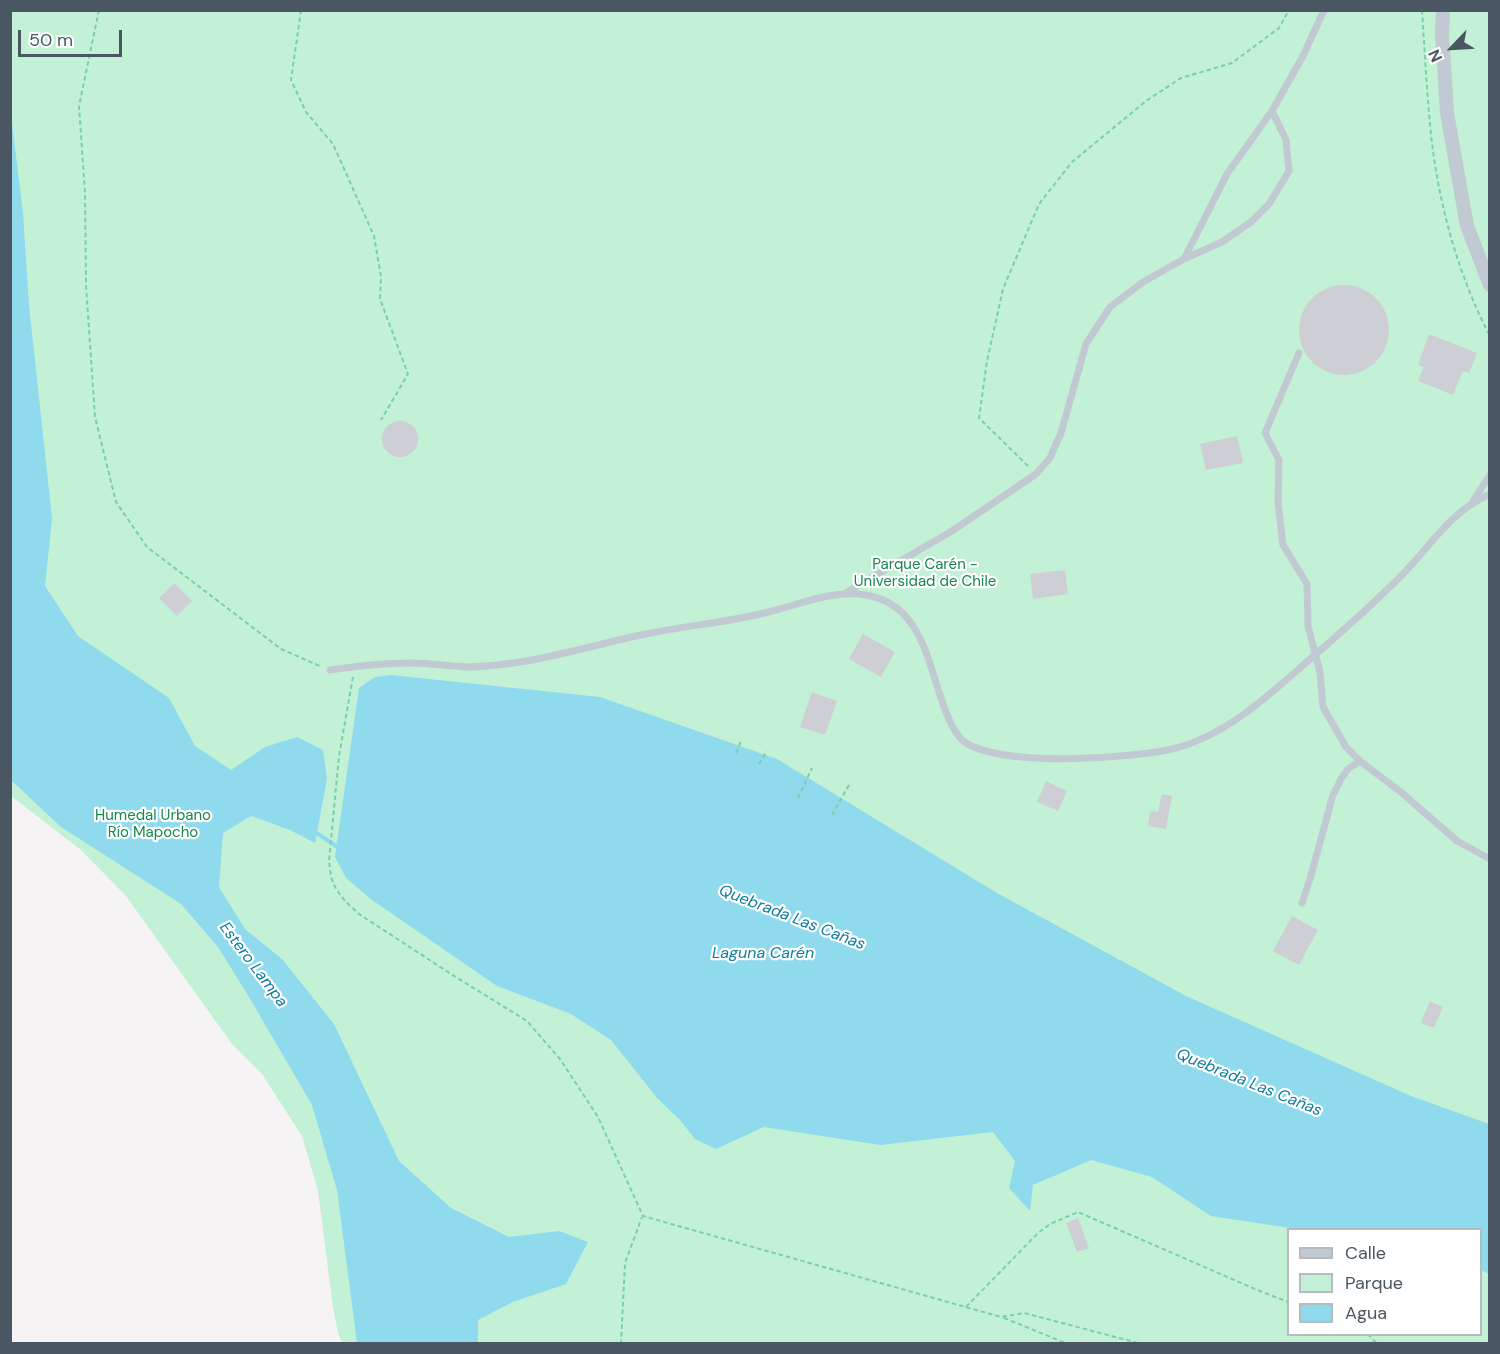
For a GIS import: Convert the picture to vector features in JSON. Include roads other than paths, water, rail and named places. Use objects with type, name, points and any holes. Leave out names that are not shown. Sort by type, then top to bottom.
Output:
[{"type":"street","points":[[1443,10],[1442,34],[1447,113],[1467,226],[1490,285]]},
{"type":"lane","points":[[1184,259],[1227,174],[1272,111],[1303,56],[1324,10]]},
{"type":"lane","points":[[845,593],[952,531],[1036,474],[1050,458],[1061,433],[1086,344],[1110,307],[1143,282],[1184,259],[1222,242],[1242,229],[1269,204],[1289,171],[1286,140],[1272,111]]},
{"type":"lane","points":[[1299,353],[1265,433],[1279,460],[1278,502],[1283,545],[1308,584],[1308,626],[1320,672],[1323,707],[1346,747],[1360,761],[1402,793],[1457,841],[1490,859]]},
{"type":"lane","points":[[1473,501],[1490,475]]},
{"type":"lane","points":[[330,670],[355,666],[416,663],[465,667],[525,661],[641,635],[757,615],[832,595],[845,593],[869,595],[898,608],[908,617],[921,638],[943,705],[951,724],[961,739],[976,747],[1018,756],[1073,759],[1122,757],[1174,749],[1202,739],[1252,708],[1403,574],[1447,522],[1473,501],[1490,494]]},
{"type":"lane","points":[[1302,903],[1333,795],[1348,769],[1360,761]]},
{"type":"water","name":"Humedal Urbano Río Mapocho","points":[[11,115],[23,213],[29,305],[52,518],[45,586],[78,636],[169,698],[195,746],[231,770],[265,747],[297,737],[323,750],[327,779],[315,843],[290,830],[251,816],[223,833],[219,887],[245,929],[282,959],[334,1024],[399,1161],[451,1208],[509,1237],[559,1231],[588,1242],[566,1284],[513,1302],[478,1320],[478,1343],[357,1343],[337,1190],[312,1105],[249,997],[218,947],[181,904],[61,827],[11,780]]},
{"type":"water","name":"Laguna Carén","points":[[391,675],[600,697],[777,759],[997,893],[1186,996],[1411,1096],[1489,1124],[1489,1274],[1482,1270],[1482,1228],[1290,1228],[1211,1216],[1152,1177],[1091,1160],[1033,1185],[1030,1211],[1009,1188],[1015,1161],[993,1132],[880,1145],[764,1127],[716,1149],[695,1139],[680,1120],[658,1099],[611,1040],[571,1014],[497,986],[372,900],[346,878],[335,857],[359,688],[375,677]]},
{"type":"waterway","name":"Quebrada Las Cañas","points":[[312,830],[341,849]]},
{"type":"park label","name":"Parque Carén - Universidad de Chile","points":[[925,574]]},
{"type":"water label","name":"Estero Lampa","points":[[253,965]]}]
